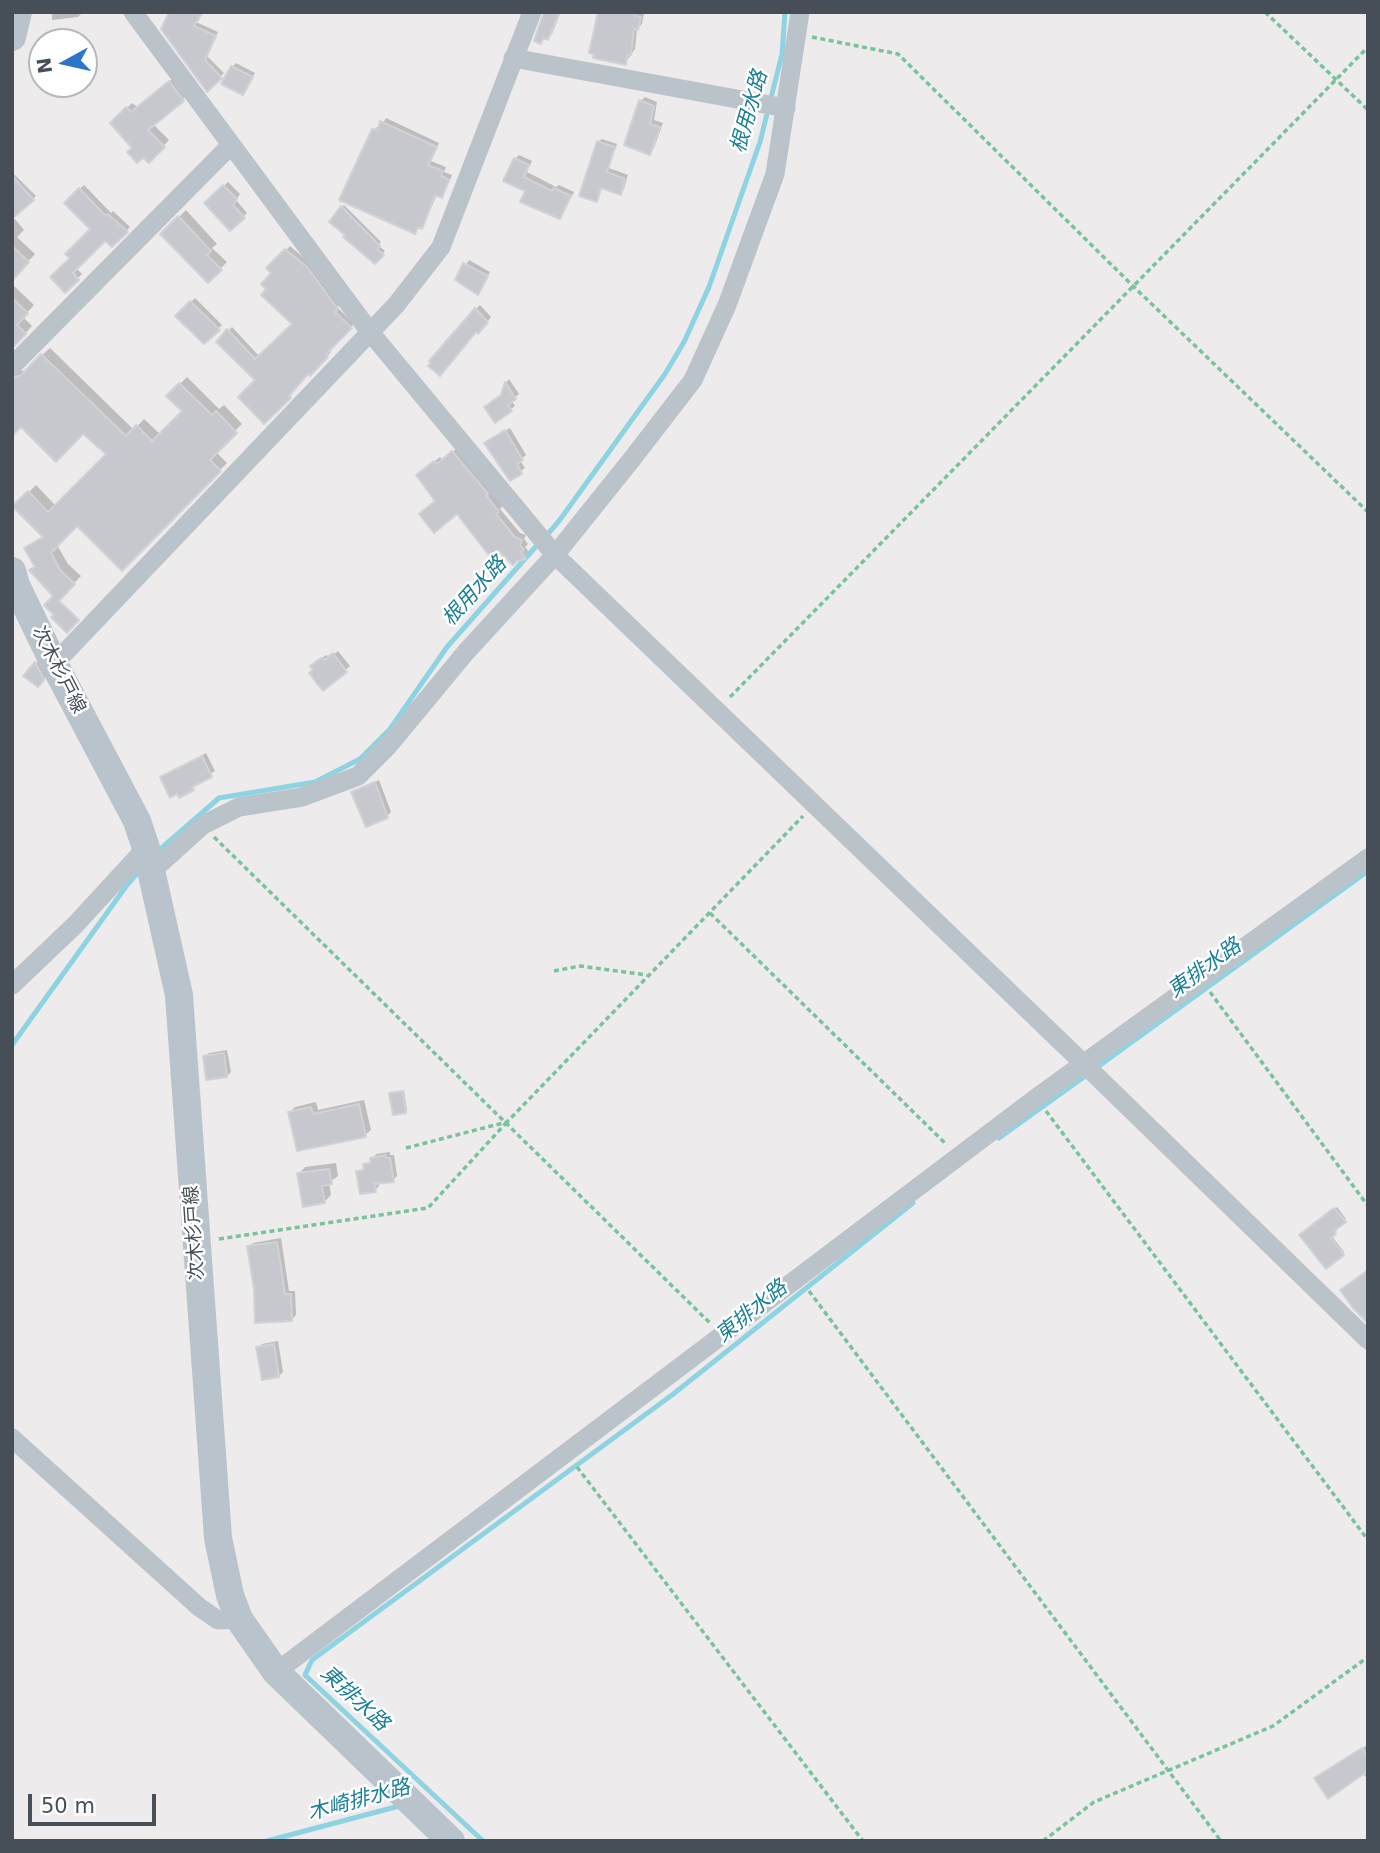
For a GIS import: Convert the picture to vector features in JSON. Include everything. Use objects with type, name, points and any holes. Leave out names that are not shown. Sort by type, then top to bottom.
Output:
[{"type":"main road","points":[[12,37],[18,12]]},
{"type":"main road","name":"次木杉戸線","points":[[12,571],[54,664],[137,821],[179,995],[218,1538],[230,1595],[239,1619],[276,1672],[451,1841]]},
{"type":"street","points":[[133,12],[370,332],[555,555],[718,709],[1368,1340]]},
{"type":"street","points":[[54,664],[396,305],[441,247],[532,12]]},
{"type":"street","points":[[12,985],[148,860],[203,825],[239,807],[302,797],[358,776],[389,745],[466,652],[555,555],[692,380],[727,305],[775,174],[800,12]]},
{"type":"street","points":[[513,58],[786,108]]},
{"type":"street","points":[[12,366],[231,145]]},
{"type":"street","points":[[276,1672],[958,1156],[1368,858]]},
{"type":"street","points":[[12,1438],[199,1607],[218,1620],[239,1619]]},
{"type":"path","points":[[1265,12],[1368,110]]},
{"type":"path","points":[[797,34],[898,54],[1134,287],[1368,512]]},
{"type":"path","points":[[718,709],[1368,47]]},
{"type":"path","points":[[196,1242],[428,1208],[647,975],[815,803]]},
{"type":"path","points":[[203,825],[722,1335]]},
{"type":"path","points":[[709,912],[958,1156]]},
{"type":"path","points":[[554,971],[580,966],[647,975]]},
{"type":"path","points":[[1200,979],[1368,1206]]},
{"type":"path","points":[[1036,1098],[1368,1540]]},
{"type":"path","points":[[405,1148],[507,1122]]},
{"type":"path","points":[[798,1276],[1221,1841]]},
{"type":"path","points":[[566,1452],[863,1841]]},
{"type":"path","points":[[1043,1841],[1094,1802],[1273,1726],[1368,1657]]},
{"type":"building","points":[[169,12],[203,12],[194,26],[216,36],[205,60],[222,78],[207,92],[161,29]]},
{"type":"building","points":[[544,12],[560,12],[548,40],[543,38],[541,44],[534,41]]},
{"type":"building","points":[[598,12],[637,12],[636,16],[641,17],[638,30],[634,29],[631,55],[627,55],[626,65],[593,58],[594,54],[589,53]]},
{"type":"building","points":[[231,66],[253,77],[243,95],[221,84]]},
{"type":"building","points":[[169,81],[184,101],[148,130],[165,147],[149,163],[143,158],[137,163],[127,152],[132,148],[110,123],[126,107],[131,112]]},
{"type":"building","points":[[639,100],[654,106],[650,124],[660,127],[650,155],[624,145]]},
{"type":"building","points":[[380,121],[437,147],[428,165],[443,171],[441,176],[449,180],[442,198],[435,195],[422,229],[418,227],[415,234],[339,200],[372,129],[378,130]]},
{"type":"building","points":[[597,141],[615,147],[607,172],[625,179],[621,195],[601,188],[597,202],[579,196]]},
{"type":"building","points":[[514,158],[529,165],[524,177],[552,191],[554,188],[571,196],[560,219],[520,202],[525,191],[503,181]]},
{"type":"building","points":[[12,176],[34,200],[12,219]]},
{"type":"building","points":[[223,185],[237,199],[233,205],[245,218],[230,231],[204,203]]},
{"type":"building","points":[[79,188],[106,216],[108,214],[128,232],[112,247],[105,241],[73,273],[79,280],[65,293],[50,277],[70,258],[65,254],[90,229],[64,203]]},
{"type":"building","points":[[341,206],[380,246],[377,249],[384,255],[375,264],[329,222]]},
{"type":"building","points":[[178,216],[211,251],[207,255],[222,270],[208,283],[160,234]]},
{"type":"building","points":[[12,246],[29,262],[12,281]]},
{"type":"building","points":[[285,249],[307,267],[338,309],[335,312],[352,328],[326,354],[328,357],[310,376],[308,374],[289,396],[291,398],[264,424],[238,397],[255,380],[216,342],[227,329],[255,359],[292,324],[261,295],[266,289],[261,284],[271,273],[266,268]]},
{"type":"building","points":[[463,263],[488,276],[478,295],[455,280]]},
{"type":"building","points":[[12,298],[28,313],[17,325],[26,334],[12,348]]},
{"type":"building","points":[[190,301],[220,330],[204,344],[175,316]]},
{"type":"building","points":[[475,308],[488,322],[478,334],[476,332],[440,376],[428,366],[431,363],[429,361]]},
{"type":"building","points":[[41,354],[126,436],[136,425],[152,441],[182,411],[166,396],[179,383],[212,415],[216,411],[237,433],[210,460],[221,471],[122,571],[77,526],[51,553],[61,571],[75,584],[59,601],[79,620],[67,633],[51,617],[54,615],[44,605],[53,596],[29,570],[35,567],[24,548],[43,537],[12,506],[28,491],[48,512],[106,454],[83,434],[56,462],[21,427],[12,436],[12,378],[21,375]]},
{"type":"building","points":[[505,382],[516,399],[508,405],[512,411],[495,423],[484,407],[501,395]]},
{"type":"building","points":[[505,430],[523,460],[517,464],[522,474],[510,481],[484,443]]},
{"type":"building","points":[[452,451],[488,494],[486,495],[499,512],[496,514],[515,537],[522,540],[520,545],[524,550],[521,552],[526,559],[513,565],[498,551],[491,558],[457,514],[434,533],[419,514],[435,501],[416,475],[434,461],[437,464]]},
{"type":"building","points":[[333,653],[347,672],[323,691],[309,673],[313,670],[310,666]]},
{"type":"building","points":[[35,662],[44,680],[38,687],[23,676]]},
{"type":"building","points":[[202,756],[212,777],[192,787],[194,790],[179,798],[177,794],[170,798],[160,777]]},
{"type":"building","points":[[375,782],[388,818],[366,827],[351,792]]},
{"type":"building","points":[[224,1053],[227,1077],[206,1080],[203,1056]]},
{"type":"building","points":[[403,1091],[406,1113],[393,1115],[389,1093]]},
{"type":"building","points":[[359,1104],[366,1137],[297,1151],[288,1112],[311,1107],[313,1114]]},
{"type":"building","points":[[386,1155],[386,1158],[390,1158],[394,1182],[374,1184],[376,1192],[360,1194],[356,1171],[364,1170],[363,1164],[371,1163],[370,1158]]},
{"type":"building","points":[[329,1169],[332,1184],[322,1186],[325,1203],[303,1207],[297,1173]]},
{"type":"building","points":[[1334,1208],[1346,1222],[1334,1231],[1336,1234],[1331,1238],[1344,1255],[1326,1269],[1299,1235]]},
{"type":"building","points":[[277,1242],[285,1294],[291,1294],[292,1321],[255,1323],[254,1289],[247,1246]]},
{"type":"building","points":[[1368,1270],[1368,1323],[1340,1290]]},
{"type":"building","points":[[274,1344],[279,1377],[262,1380],[256,1347]]},
{"type":"building","points":[[1362,1748],[1368,1758],[1368,1771],[1328,1799],[1314,1778]]},
{"type":"waterway","name":"根用水路","points":[[546,536],[665,374],[684,342],[709,287],[760,142],[782,54],[785,12]]},
{"type":"waterway","name":"根用水路","points":[[157,852],[219,798],[315,782],[360,759],[390,729],[447,647],[539,543]]},
{"type":"waterway","name":"根用水路","points":[[12,1045],[141,869]]},
{"type":"waterway","name":"東排水路","points":[[1096,1068],[1368,871]]},
{"type":"waterway","name":"東排水路","points":[[999,1138],[1088,1074]]},
{"type":"waterway","name":"東排水路","points":[[483,1841],[305,1675],[312,1660],[672,1395],[913,1203]]},
{"type":"waterway","name":"木崎排水路","points":[[267,1841],[403,1805]]}]
